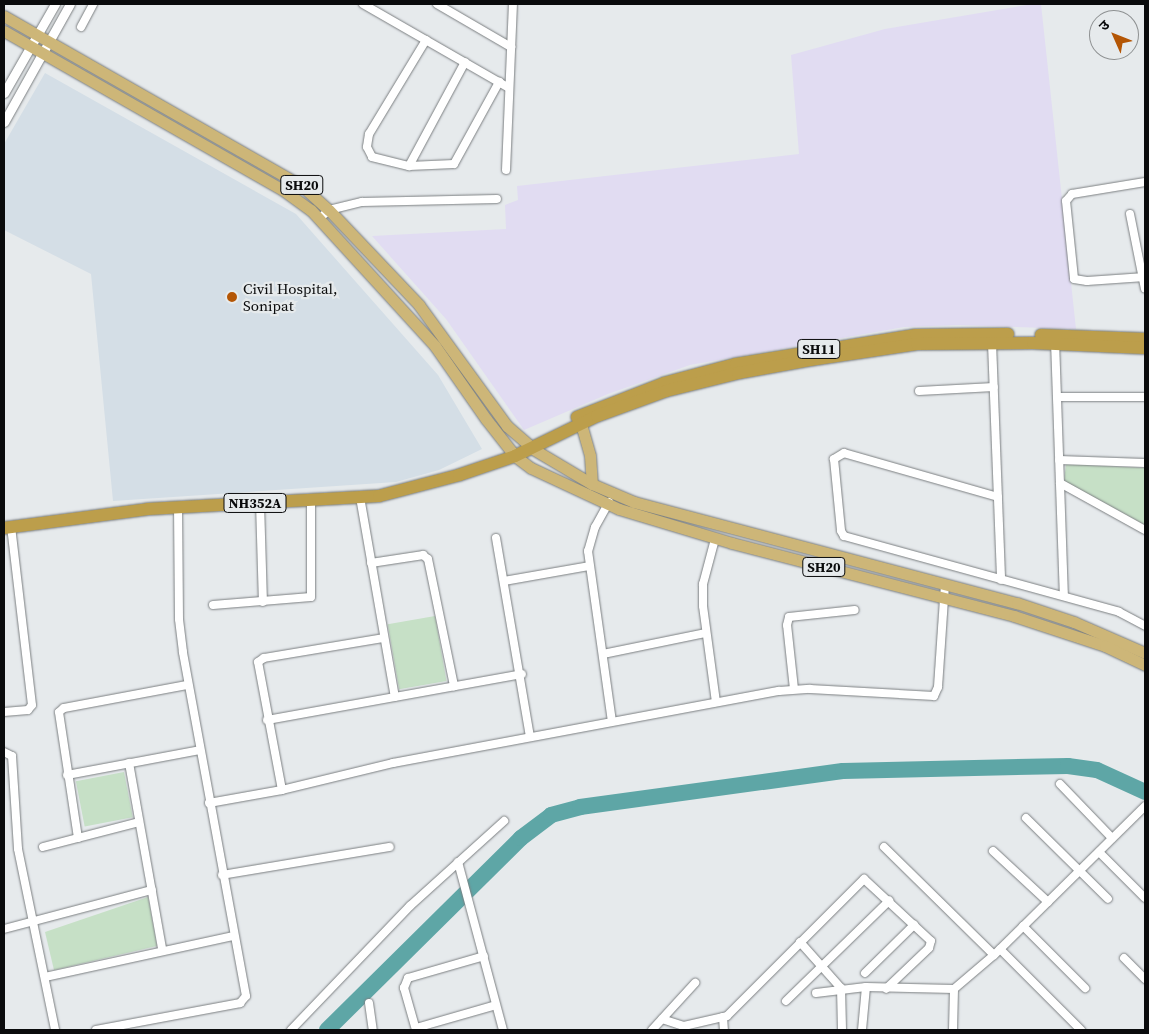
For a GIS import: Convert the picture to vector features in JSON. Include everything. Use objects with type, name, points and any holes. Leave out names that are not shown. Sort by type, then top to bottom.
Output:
[{"type":"highway","name":"SH11","points":[[529,446],[593,408],[664,382],[736,364],[916,335],[1032,338],[1145,348]]},
{"type":"highway","name":"SH11","points":[[509,455],[581,424],[666,391],[738,372],[917,344],[992,343],[1032,338]]},
{"type":"highway","name":"SH11","points":[[1055,340],[1145,339]]},
{"type":"highway","name":"NH352A","points":[[7,527],[178,507],[379,496],[430,484],[509,455]]},
{"type":"main road","name":"SH20","points":[[4,16],[271,166],[302,186],[329,210],[419,305],[494,409],[529,446],[592,484],[634,502],[945,584],[1074,622],[1145,653]]},
{"type":"main road","name":"SH20","points":[[4,31],[283,190],[319,219],[436,346],[509,455],[574,490],[608,505],[716,539],[945,598],[1070,633],[1145,665]]},
{"type":"main road","points":[[581,424],[590,456],[592,484]]},
{"type":"street","points":[[4,93],[55,4]]},
{"type":"street","points":[[4,122],[70,4]]},
{"type":"street","points":[[81,27],[93,4]]},
{"type":"street","points":[[363,4],[510,88]]},
{"type":"street","points":[[437,4],[511,47]]},
{"type":"street","points":[[506,170],[513,4]]},
{"type":"street","points":[[426,40],[369,134],[367,147],[372,157],[383,162],[409,166],[454,164],[499,82]]},
{"type":"street","points":[[409,166],[465,62]]},
{"type":"street","points":[[1144,277],[1087,281],[1074,279],[1066,201],[1072,194],[1145,182]]},
{"type":"street","points":[[319,219],[329,210],[362,202],[497,199]]},
{"type":"street","points":[[1130,214],[1145,289]]},
{"type":"street","points":[[1055,340],[1064,596]]},
{"type":"street","points":[[992,343],[1001,580]]},
{"type":"street","points":[[919,391],[994,387]]},
{"type":"street","points":[[1057,397],[1145,397]]},
{"type":"street","points":[[998,497],[844,453],[834,458],[844,536],[1119,612],[1145,626]]},
{"type":"street","points":[[1059,460],[1145,463]]},
{"type":"street","points":[[1060,483],[1145,530]]},
{"type":"street","points":[[612,721],[589,566],[590,540],[614,494]]},
{"type":"street","points":[[360,497],[383,638],[395,697]]},
{"type":"street","points":[[213,605],[307,599],[313,594],[311,500]]},
{"type":"street","points":[[260,503],[263,602]]},
{"type":"street","points":[[96,1030],[244,1000],[188,686],[179,619],[178,507]]},
{"type":"street","points":[[4,712],[28,710],[32,705],[7,527]]},
{"type":"street","points":[[496,538],[522,674],[530,736]]},
{"type":"street","points":[[716,539],[703,584],[705,633],[716,702]]},
{"type":"street","points":[[371,563],[423,555],[428,559],[454,686]]},
{"type":"street","points":[[504,581],[589,566]]},
{"type":"street","points":[[209,803],[282,790],[393,763],[530,736],[794,689],[934,696],[938,687],[945,584]]},
{"type":"street","points":[[794,689],[787,625],[789,617],[855,610]]},
{"type":"street","points":[[603,654],[705,633]]},
{"type":"street","points":[[282,790],[267,720],[258,662],[264,658],[383,638]]},
{"type":"street","points":[[267,720],[522,674]]},
{"type":"street","points":[[78,838],[58,718],[64,708],[188,686]]},
{"type":"street","points":[[67,775],[200,750]]},
{"type":"street","points":[[4,752],[12,756],[18,849],[34,919],[55,1030]]},
{"type":"street","points":[[129,763],[162,949]]},
{"type":"street","points":[[1060,784],[1112,838]]},
{"type":"street","points":[[816,994],[841,988],[866,987],[954,990],[997,952],[1145,806]]},
{"type":"street","points":[[1026,818],[1108,899]]},
{"type":"street","points":[[290,1030],[410,906],[504,821]]},
{"type":"street","points":[[43,847],[140,822]]},
{"type":"street","points":[[222,875],[390,847]]},
{"type":"street","points":[[884,848],[1081,1030]]},
{"type":"street","points":[[993,851],[1048,902]]},
{"type":"street","points":[[1099,852],[1145,898]]},
{"type":"street","points":[[458,862],[465,881],[503,1030]]},
{"type":"street","points":[[662,1019],[684,1026],[724,1017],[864,879],[929,938],[930,946],[886,989]]},
{"type":"street","points":[[4,929],[34,919],[152,890]]},
{"type":"street","points":[[786,1001],[889,901]]},
{"type":"street","points":[[865,973],[914,925]]},
{"type":"street","points":[[1023,926],[1085,988]]},
{"type":"street","points":[[45,977],[162,949],[233,936]]},
{"type":"street","points":[[800,942],[841,988],[842,1030]]},
{"type":"street","points":[[484,956],[408,978],[404,988],[416,1029],[496,1005]]},
{"type":"street","points":[[1124,958],[1145,979]]},
{"type":"street","points":[[652,1030],[695,983]]},
{"type":"street","points":[[862,1030],[866,987]]},
{"type":"street","points":[[953,1030],[954,990]]},
{"type":"street","points":[[369,1003],[373,1030]]},
{"type":"street","points":[[724,1017],[724,1030]]},
{"type":"street","points":[[1068,1030],[1074,1023]]},
{"type":"shaded area","points":[[1041,4],[1076,329],[959,325],[904,327],[690,365],[608,394],[524,430],[446,319],[372,236],[506,229],[505,205],[518,200],[517,186],[799,154],[791,55],[885,29]]},
{"type":"shaded area","name":"Civil Hospital, Sonipat","points":[[45,73],[296,214],[438,375],[482,449],[439,470],[396,482],[113,501],[91,274],[4,230],[4,144]]},
{"type":"green space","points":[[1066,464],[1145,468],[1145,525],[1064,481]]},
{"type":"green space","points":[[435,616],[446,681],[399,689],[388,624]]},
{"type":"green space","points":[[124,772],[133,817],[85,827],[76,781]]},
{"type":"green space","points":[[148,897],[157,946],[54,970],[45,932]]},
{"type":"waterway","points":[[327,1030],[521,838],[551,815],[580,807],[843,771],[1068,766],[1097,770],[1145,792]]},
{"type":"place","name":"Civil Hospital, Sonipat","points":[[232,297]]}]
